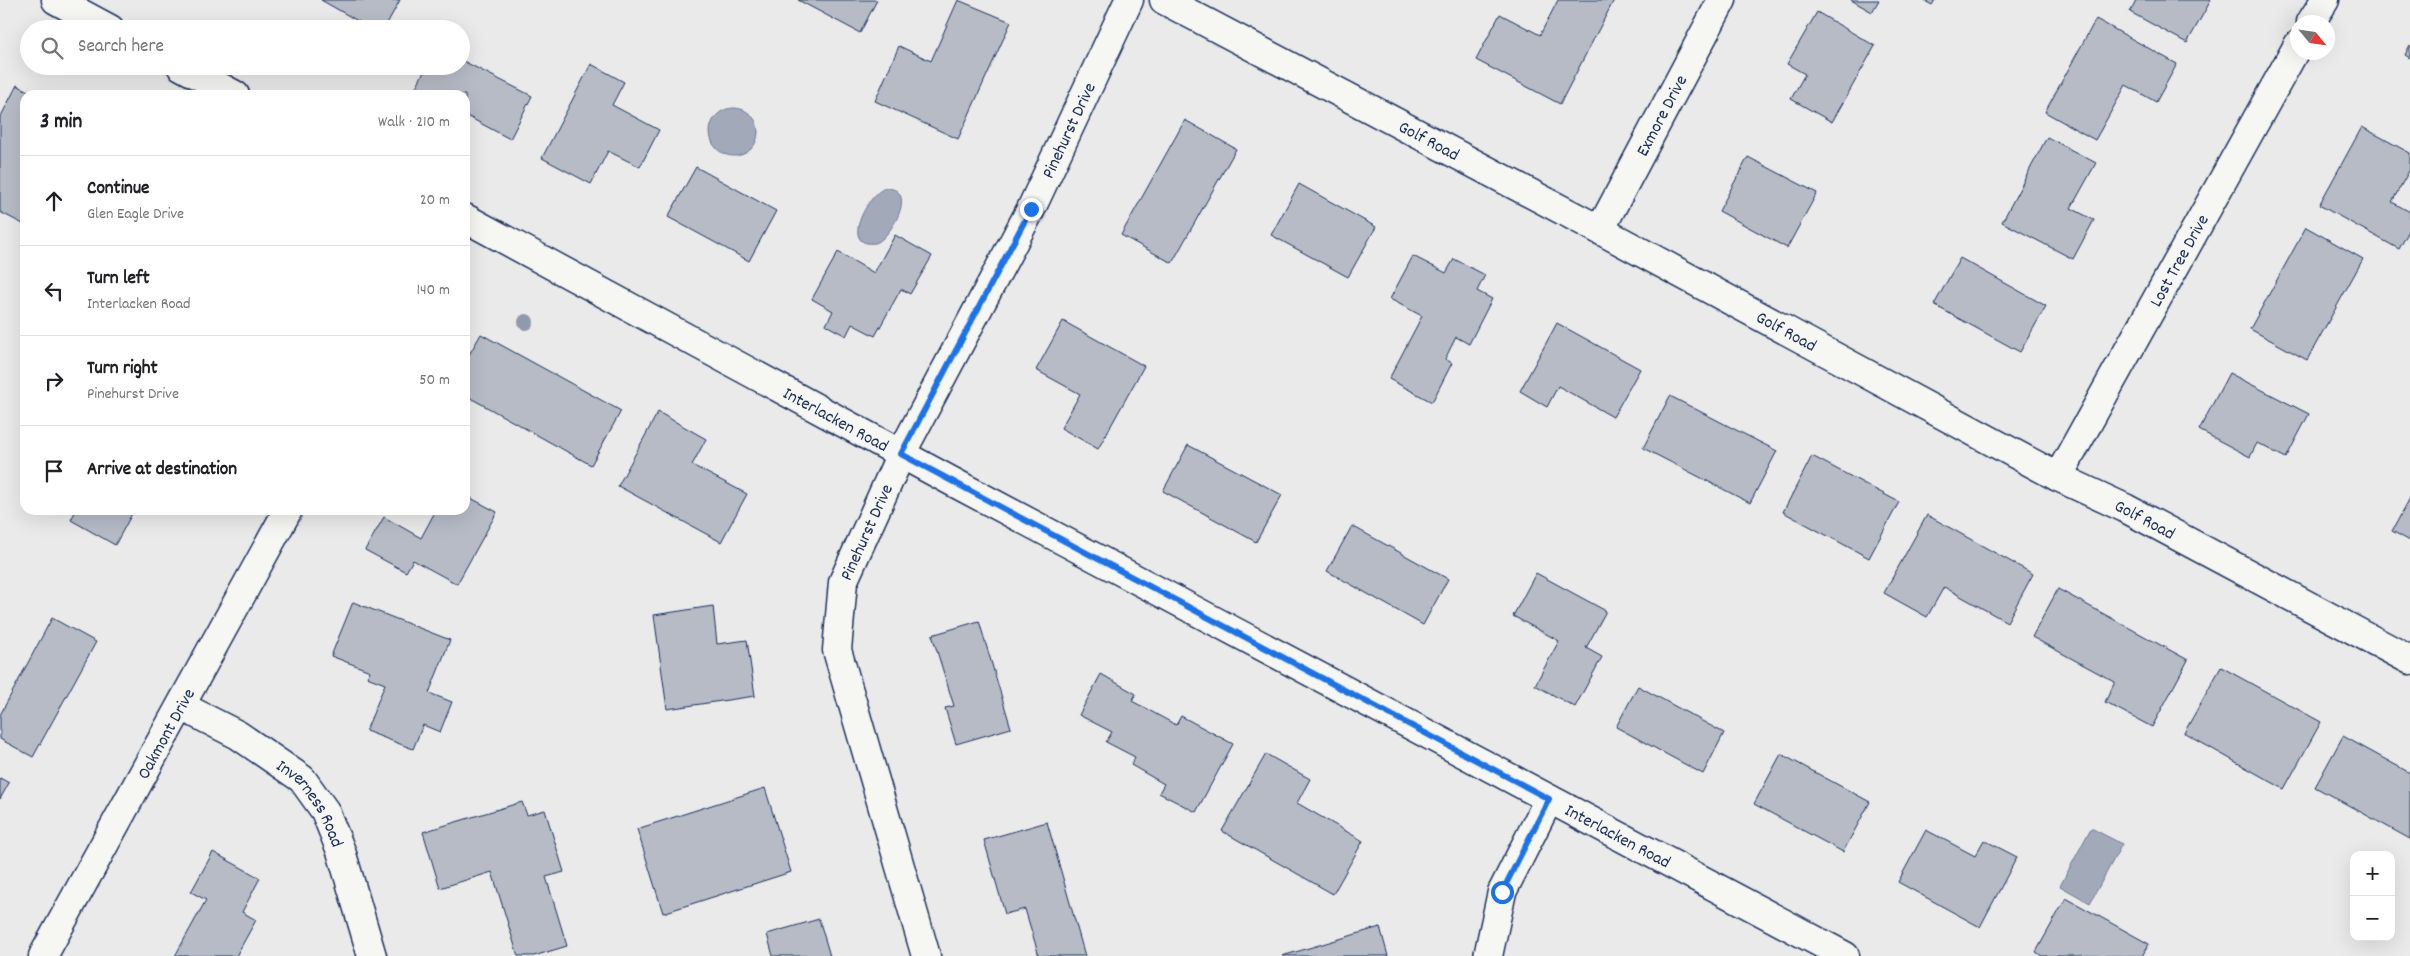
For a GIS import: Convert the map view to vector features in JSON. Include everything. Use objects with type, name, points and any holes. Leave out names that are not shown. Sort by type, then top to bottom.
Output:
[{"type":"street","points":[[56,0],[93,20]]},
{"type":"street","name":"Pinehurst Drive","points":[[926,956],[837,650],[842,582],[901,454],[1031,209],[1128,0]]},
{"type":"street","name":"Golf Road","points":[[1164,0],[1600,230],[2058,477],[2126,508],[2410,660]]},
{"type":"street","name":"Exmore Drive","points":[[1600,230],[1722,0]]},
{"type":"street","points":[[2315,15],[2325,0]]},
{"type":"street","name":"Lost Tree Drive","points":[[2058,477],[2290,59]]},
{"type":"street","points":[[198,75],[226,90]]},
{"type":"street","name":"Interlacken Road","points":[[470,221],[901,454],[1845,956]]},
{"type":"street","name":"Oakmont Drive","points":[[42,956],[285,515]]},
{"type":"street","name":"Inverness Road","points":[[181,706],[238,735],[302,779],[325,811],[341,851],[372,956]]},
{"type":"street","points":[[1488,956],[1502,892],[1549,799]]},
{"type":"water","points":[[734,108],[743,110],[751,115],[756,123],[758,132],[756,141],[751,149],[743,154],[734,156],[725,154],[717,149],[712,141],[710,132],[712,123],[717,115],[725,110]]},
{"type":"water","points":[[885,188],[896,190],[901,196],[898,215],[887,234],[880,240],[875,243],[864,242],[859,237],[860,220],[871,200],[878,192]]},
{"type":"water","points":[[2091,828],[2122,844],[2090,903],[2060,886]]},
{"type":"building","points":[[321,0],[400,0],[389,20],[356,20]]},
{"type":"building","points":[[798,0],[877,0],[860,33]]},
{"type":"building","points":[[958,0],[1011,22],[958,139],[875,101],[899,46],[931,61]]},
{"type":"building","points":[[1558,0],[1614,0],[1560,104],[1476,60],[1500,14],[1540,35]]},
{"type":"building","points":[[1851,0],[1879,0],[1872,12]]},
{"type":"building","points":[[1923,0],[1935,0],[1932,5]]},
{"type":"building","points":[[2136,0],[2211,0],[2187,43],[2130,12]]},
{"type":"building","points":[[1817,12],[1875,46],[1832,122],[1791,99],[1805,74],[1787,64]]},
{"type":"building","points":[[2096,19],[2177,64],[2156,102],[2126,85],[2095,140],[2045,112]]},
{"type":"building","points":[[2410,45],[2410,58],[2405,55]]},
{"type":"building","points":[[591,64],[624,82],[612,105],[659,130],[640,167],[608,151],[591,184],[542,158]]},
{"type":"building","points":[[470,65],[532,96],[510,139],[470,118],[470,90],[415,89],[422,75],[470,75]]},
{"type":"building","points":[[17,85],[26,90],[20,90],[20,222],[0,212],[0,118]]},
{"type":"building","points":[[1185,120],[1236,149],[1172,263],[1121,235]]},
{"type":"building","points":[[2362,127],[2410,153],[2410,169],[2392,202],[2410,212],[2410,229],[2399,249],[2319,205]]},
{"type":"building","points":[[2047,137],[2096,163],[2071,208],[2094,220],[2073,259],[2002,222]]},
{"type":"building","points":[[1748,157],[1817,193],[1787,248],[1719,211]]},
{"type":"building","points":[[696,167],[776,211],[749,261],[668,217]]},
{"type":"building","points":[[1299,184],[1376,227],[1348,277],[1271,235]]},
{"type":"building","points":[[2306,227],[2363,259],[2307,360],[2250,329]]},
{"type":"building","points":[[895,235],[932,256],[910,294],[901,289],[875,336],[852,324],[846,336],[826,325],[833,311],[812,299],[838,252],[874,273]]},
{"type":"building","points":[[1413,256],[1446,273],[1454,259],[1485,275],[1477,291],[1492,299],[1469,344],[1456,337],[1445,359],[1452,363],[1432,402],[1389,379],[1422,316],[1390,299]]},
{"type":"building","points":[[1960,258],[2046,306],[2020,352],[1934,305]]},
{"type":"building","points":[[1063,321],[1144,366],[1098,449],[1061,428],[1080,394],[1036,370]]},
{"type":"building","points":[[1557,323],[1640,369],[1613,417],[1558,386],[1547,407],[1520,391]]},
{"type":"building","points":[[481,334],[621,411],[591,465],[470,398],[470,353]]},
{"type":"building","points":[[2229,373],[2309,414],[2286,458],[2257,443],[2250,457],[2199,430]]},
{"type":"building","points":[[1670,396],[1777,451],[1750,503],[1643,448]]},
{"type":"building","points":[[658,412],[706,439],[692,465],[747,494],[721,542],[618,486]]},
{"type":"building","points":[[1188,445],[1282,495],[1256,542],[1163,491]]},
{"type":"building","points":[[1812,456],[1899,502],[1869,558],[1783,512]]},
{"type":"building","points":[[470,498],[497,512],[457,584],[413,560],[406,572],[365,550],[384,517],[421,538],[433,515],[470,515]]},
{"type":"building","points":[[2410,498],[2410,541],[2392,531]]},
{"type":"building","points":[[74,515],[131,515],[115,545],[71,520]]},
{"type":"building","points":[[1927,515],[2033,574],[2007,622],[1944,587],[1927,617],[1884,593]]},
{"type":"building","points":[[1352,526],[1448,579],[1423,625],[1327,571]]},
{"type":"building","points":[[1536,573],[1606,611],[1586,648],[1602,657],[1575,707],[1535,685],[1559,641],[1513,616]]},
{"type":"building","points":[[2058,589],[2188,660],[2152,727],[2105,702],[2115,682],[2032,637]]},
{"type":"building","points":[[353,602],[450,640],[429,693],[452,702],[440,732],[423,725],[413,749],[366,731],[385,684],[367,677],[370,671],[331,656]]},
{"type":"building","points":[[713,606],[717,644],[747,640],[755,696],[667,709],[654,615]]},
{"type":"building","points":[[52,618],[96,642],[33,757],[0,739],[0,715]]},
{"type":"building","points":[[979,621],[1011,728],[956,744],[945,708],[954,706],[932,635]]},
{"type":"building","points":[[2221,667],[2321,722],[2284,789],[2184,733]]},
{"type":"building","points":[[1101,674],[1136,694],[1132,701],[1176,725],[1181,716],[1233,744],[1196,812],[1159,793],[1164,784],[1131,765],[1135,757],[1106,742],[1112,732],[1079,715]]},
{"type":"building","points":[[1638,686],[1724,733],[1703,774],[1616,727]]},
{"type":"building","points":[[2343,736],[2410,773],[2410,839],[2315,787]]},
{"type":"building","points":[[1266,754],[1310,779],[1297,803],[1363,841],[1333,894],[1222,831]]},
{"type":"building","points":[[1781,754],[1870,802],[1843,852],[1754,804]]},
{"type":"building","points":[[0,778],[9,783],[0,799]]},
{"type":"building","points":[[765,788],[791,872],[663,913],[637,829]]},
{"type":"building","points":[[522,802],[527,815],[545,810],[564,872],[546,877],[567,946],[534,956],[518,956],[492,872],[440,888],[423,832]]},
{"type":"building","points":[[1047,822],[1085,956],[1039,956],[1025,909],[1005,914],[984,840]]},
{"type":"building","points":[[1926,830],[1975,856],[1984,840],[2017,857],[1980,927],[1898,882]]},
{"type":"building","points":[[213,852],[260,878],[242,912],[256,920],[236,956],[175,956],[206,900],[191,892]]},
{"type":"building","points":[[2066,898],[2149,944],[2142,956],[2042,956],[2036,952]]},
{"type":"building","points":[[819,919],[830,956],[773,956],[767,934]]},
{"type":"building","points":[[1380,927],[1388,956],[1282,956]]},
{"type":"route","points":[[1031,209],[901,454],[1549,799],[1502,892]]}]
